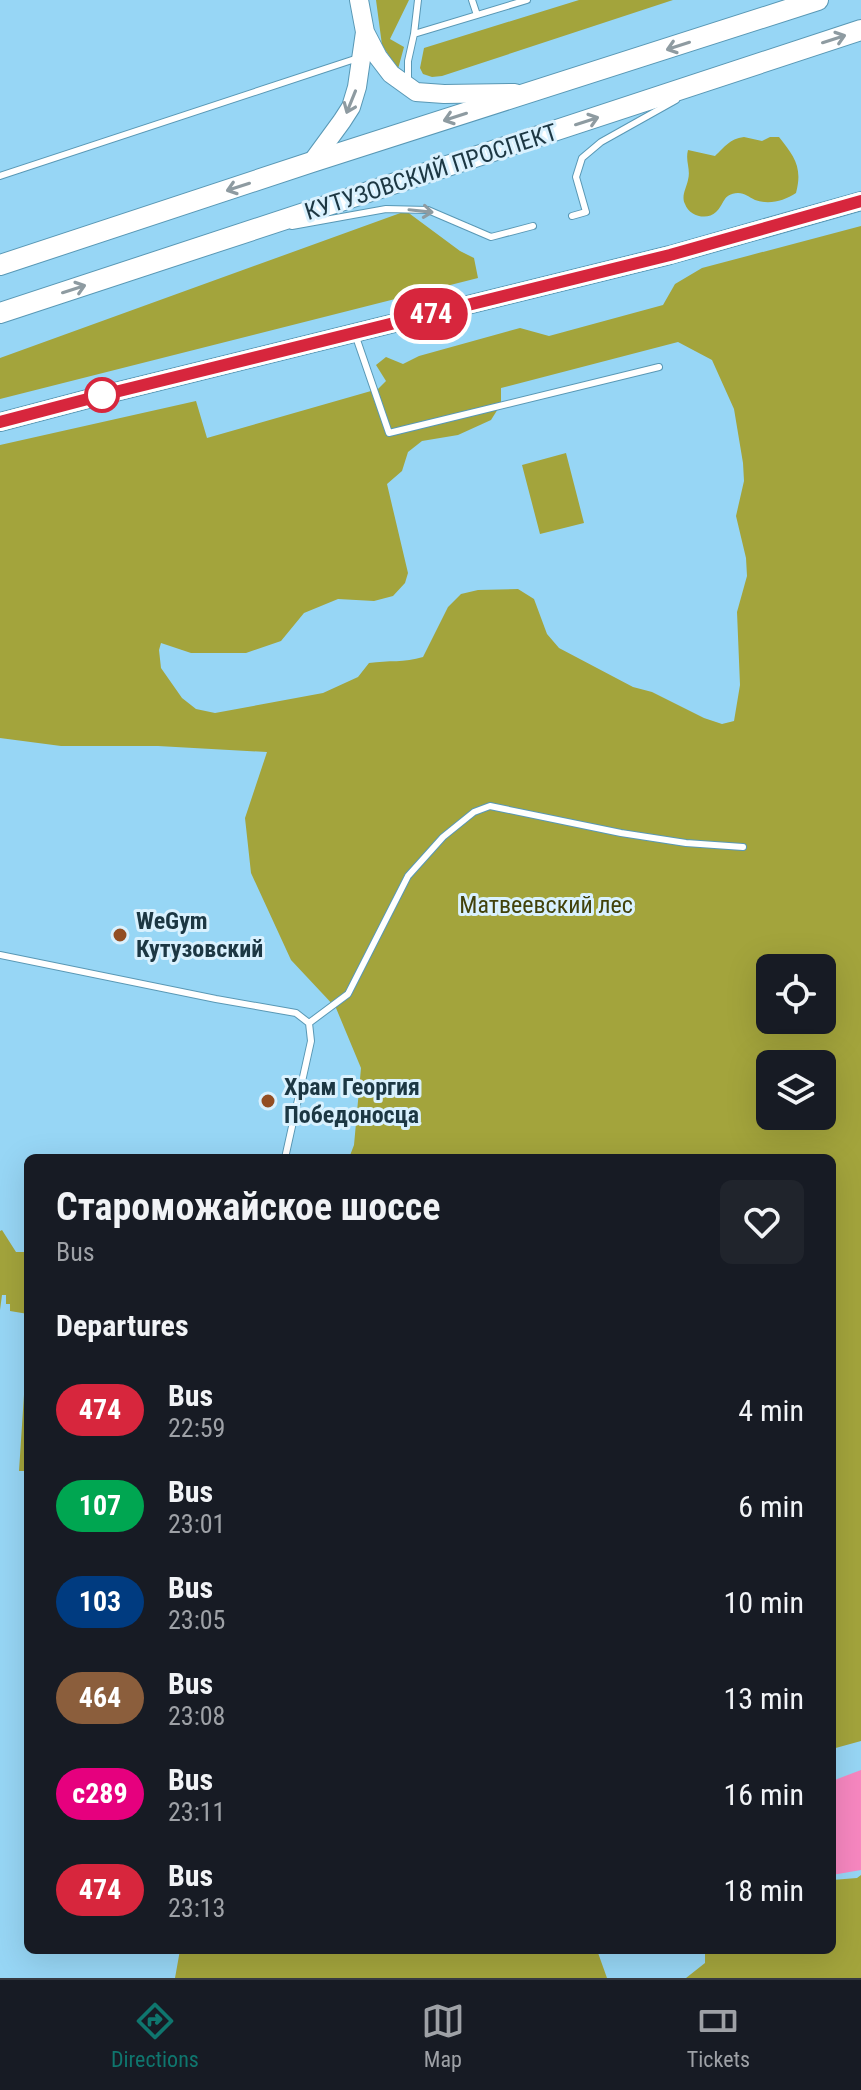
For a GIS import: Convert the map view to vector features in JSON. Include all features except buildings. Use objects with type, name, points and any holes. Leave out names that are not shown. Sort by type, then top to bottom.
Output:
[{"type":"main road","points":[[359,0],[365,32],[378,57],[391,74],[416,92],[529,93]]},
{"type":"main road","name":"КУТУЗОВСКИЙ ПРОСПЕКТ","points":[[0,265],[818,0]]},
{"type":"main road","name":"КУТУЗОВСКИЙ ПРОСПЕКТ","points":[[0,313],[861,30]]},
{"type":"main road","points":[[312,162],[351,107],[365,32]]},
{"type":"main road","points":[[0,422],[670,255],[861,201]]},
{"type":"lane","points":[[409,87],[408,61],[418,0]]},
{"type":"lane","points":[[472,0],[477,15]]},
{"type":"lane","points":[[414,34],[527,0]]},
{"type":"lane","points":[[752,22],[791,0]]},
{"type":"lane","points":[[0,176],[362,57]]},
{"type":"lane","points":[[572,216],[586,212],[576,177],[582,158],[601,142],[714,79]]},
{"type":"lane","points":[[233,237],[386,209],[428,210],[491,237],[533,226]]},
{"type":"lane","points":[[355,334],[389,433],[659,367]]},
{"type":"lane","points":[[309,1023],[348,994],[408,876],[443,837],[474,812],[490,806],[621,833],[686,843],[743,847]]},
{"type":"lane","points":[[0,955],[296,1013],[309,1023],[311,1041],[286,1154]]},
{"type":"green space","points":[[376,0],[409,0],[390,39],[404,47],[398,69],[382,45]]},
{"type":"green space","points":[[579,0],[673,0],[442,76],[423,74],[420,68],[424,48]]},
{"type":"green space","points":[[744,137],[762,141],[779,137],[796,162],[796,193],[771,202],[738,193],[726,197],[712,215],[703,217],[690,212],[684,198],[689,176],[688,150],[715,156],[731,142]]},
{"type":"green space","points":[[406,211],[474,258],[478,278],[0,399],[0,358]]},
{"type":"green space","name":"Матвеевский лес","points":[[861,226],[861,1741],[836,1748],[836,1154],[351,1154],[361,1068],[336,1008],[291,960],[251,873],[245,818],[267,752],[158,746],[61,746],[0,738],[0,445],[196,401],[207,438],[378,389],[386,381],[376,365],[386,357],[403,364],[419,356],[520,328],[549,336],[663,305],[675,284],[702,268]],"holes":[[[678,342],[712,360],[734,409],[744,481],[736,516],[747,576],[737,612],[740,685],[734,721],[722,724],[704,718],[652,692],[633,687],[559,648],[547,634],[534,599],[518,589],[478,590],[461,594],[448,607],[423,657],[369,663],[358,677],[323,693],[215,713],[196,709],[182,698],[161,668],[161,643],[191,653],[246,653],[281,641],[304,613],[338,599],[374,601],[393,596],[405,583],[408,573],[387,484],[402,471],[408,452],[422,441],[458,435],[491,420],[501,404],[501,388]]]},
{"type":"green space","points":[[566,453],[584,523],[540,534],[522,465]]},
{"type":"green space","points":[[0,1231],[16,1252],[24,1252],[24,1313],[10,1311],[6,1295],[2,1295],[0,1310]]},
{"type":"green space","points":[[24,1395],[24,1471],[19,1471]]},
{"type":"green space","points":[[861,1875],[861,1978],[686,1978],[705,1963],[705,1954],[836,1954],[836,1880]]},
{"type":"green space","points":[[179,1954],[598,1954],[607,1978],[175,1978]]},
{"type":"shaded area","points":[[861,1770],[861,1870],[836,1874],[836,1779]]},
{"type":"bus line","name":"474","points":[[0,422],[670,255],[861,201]]},
{"type":"place","name":"WeGym Кутузовский","points":[[120,935]]},
{"type":"place","name":"Храм Георгия Победоносца","points":[[268,1101]]}]
